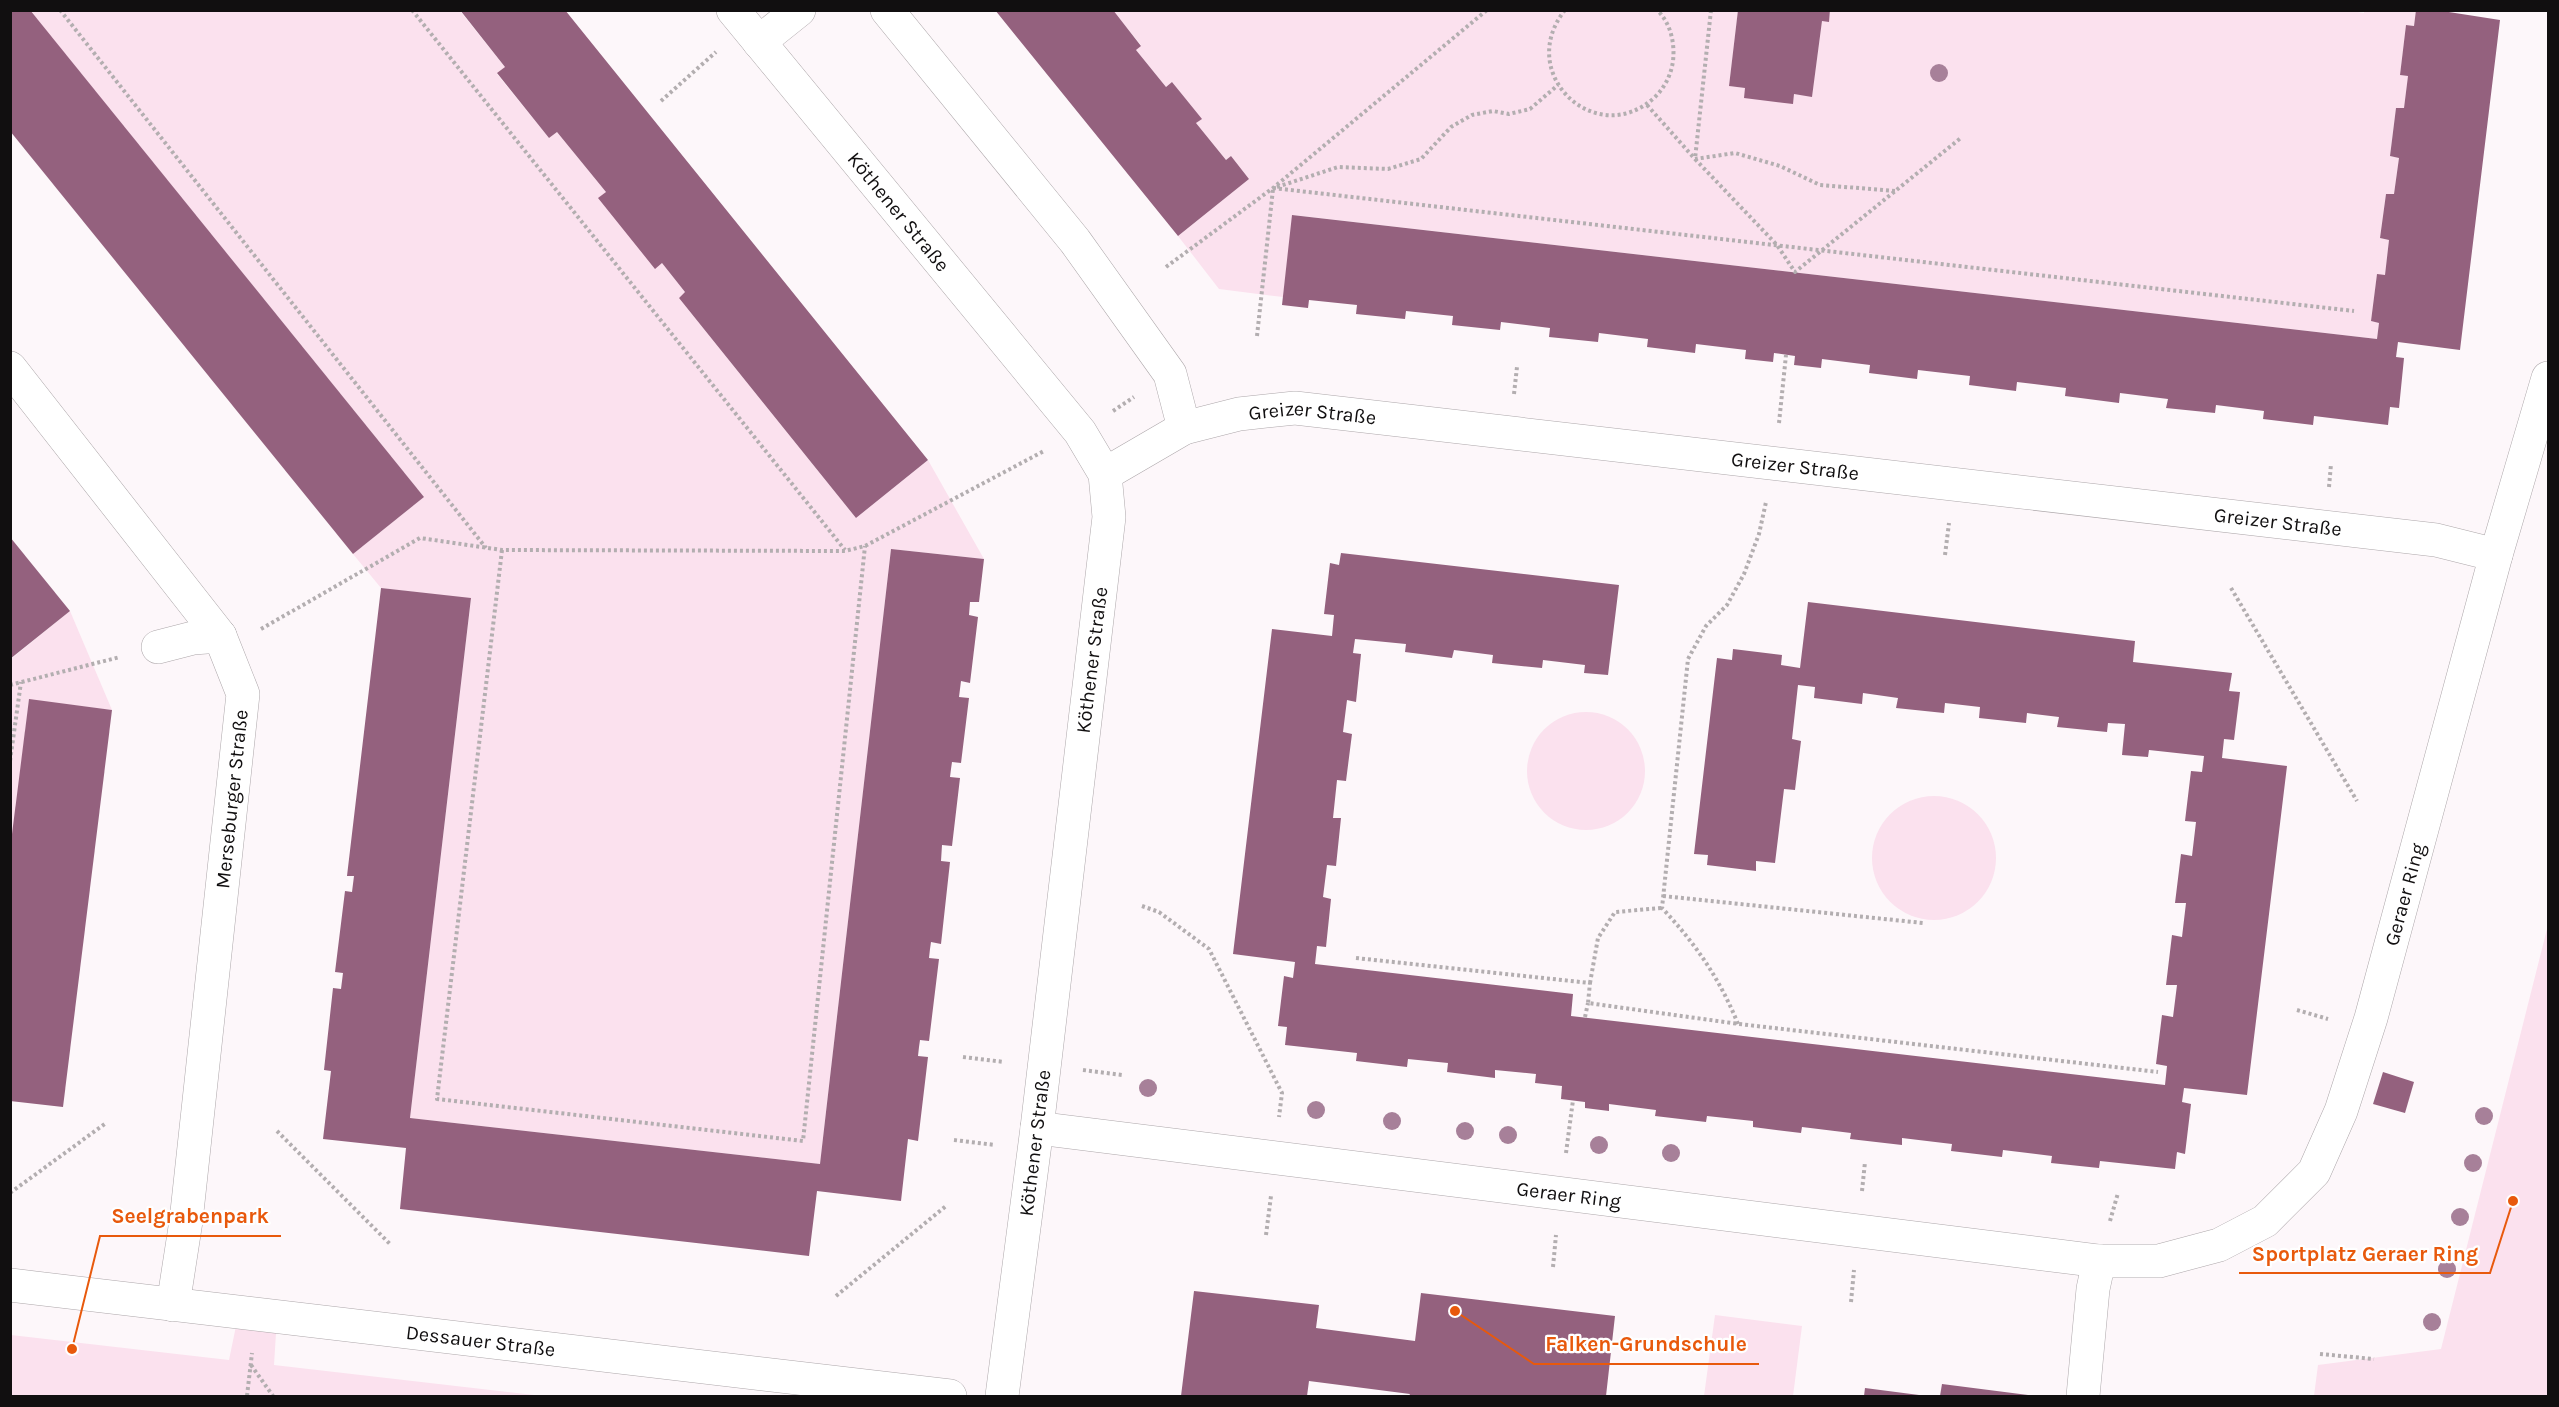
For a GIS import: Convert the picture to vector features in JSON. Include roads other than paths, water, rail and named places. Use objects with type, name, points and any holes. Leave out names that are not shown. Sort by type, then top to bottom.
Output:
[{"type":"street","points":[[746,26],[799,10]]},
{"type":"street","points":[[887,10],[1075,241],[1170,374],[1184,428]]},
{"type":"street","name":"Köthener Straße","points":[[746,26],[1080,432],[1105,474],[1109,517],[1037,1128],[1002,1396]]},
{"type":"street","name":"Merseburger Straße","points":[[10,368],[220,636],[243,694],[186,1221],[173,1305]]},
{"type":"street","name":"Geraer Ring","points":[[1037,1128],[2099,1261],[2158,1261],[2219,1245],[2265,1221],[2314,1172],[2341,1111],[2371,1018],[2496,555],[2548,378]]},
{"type":"street","name":"Greizer Straße","points":[[1105,474],[1147,447],[1184,428],[1239,414],[1295,408],[2436,540],[2496,555]]},
{"type":"street","points":[[158,647],[193,638],[220,636]]},
{"type":"street","points":[[2083,1396],[2093,1289],[2099,1261]]},
{"type":"street","name":"Dessauer Straße","points":[[10,1286],[950,1396]]},
{"type":"place","name":"Sportplatz Geraer Ring","points":[[2513,1201]]},
{"type":"place","name":"Falken-Grundschule","points":[[1455,1311]]},
{"type":"place","name":"Seelgrabenpark","points":[[72,1349]]}]
